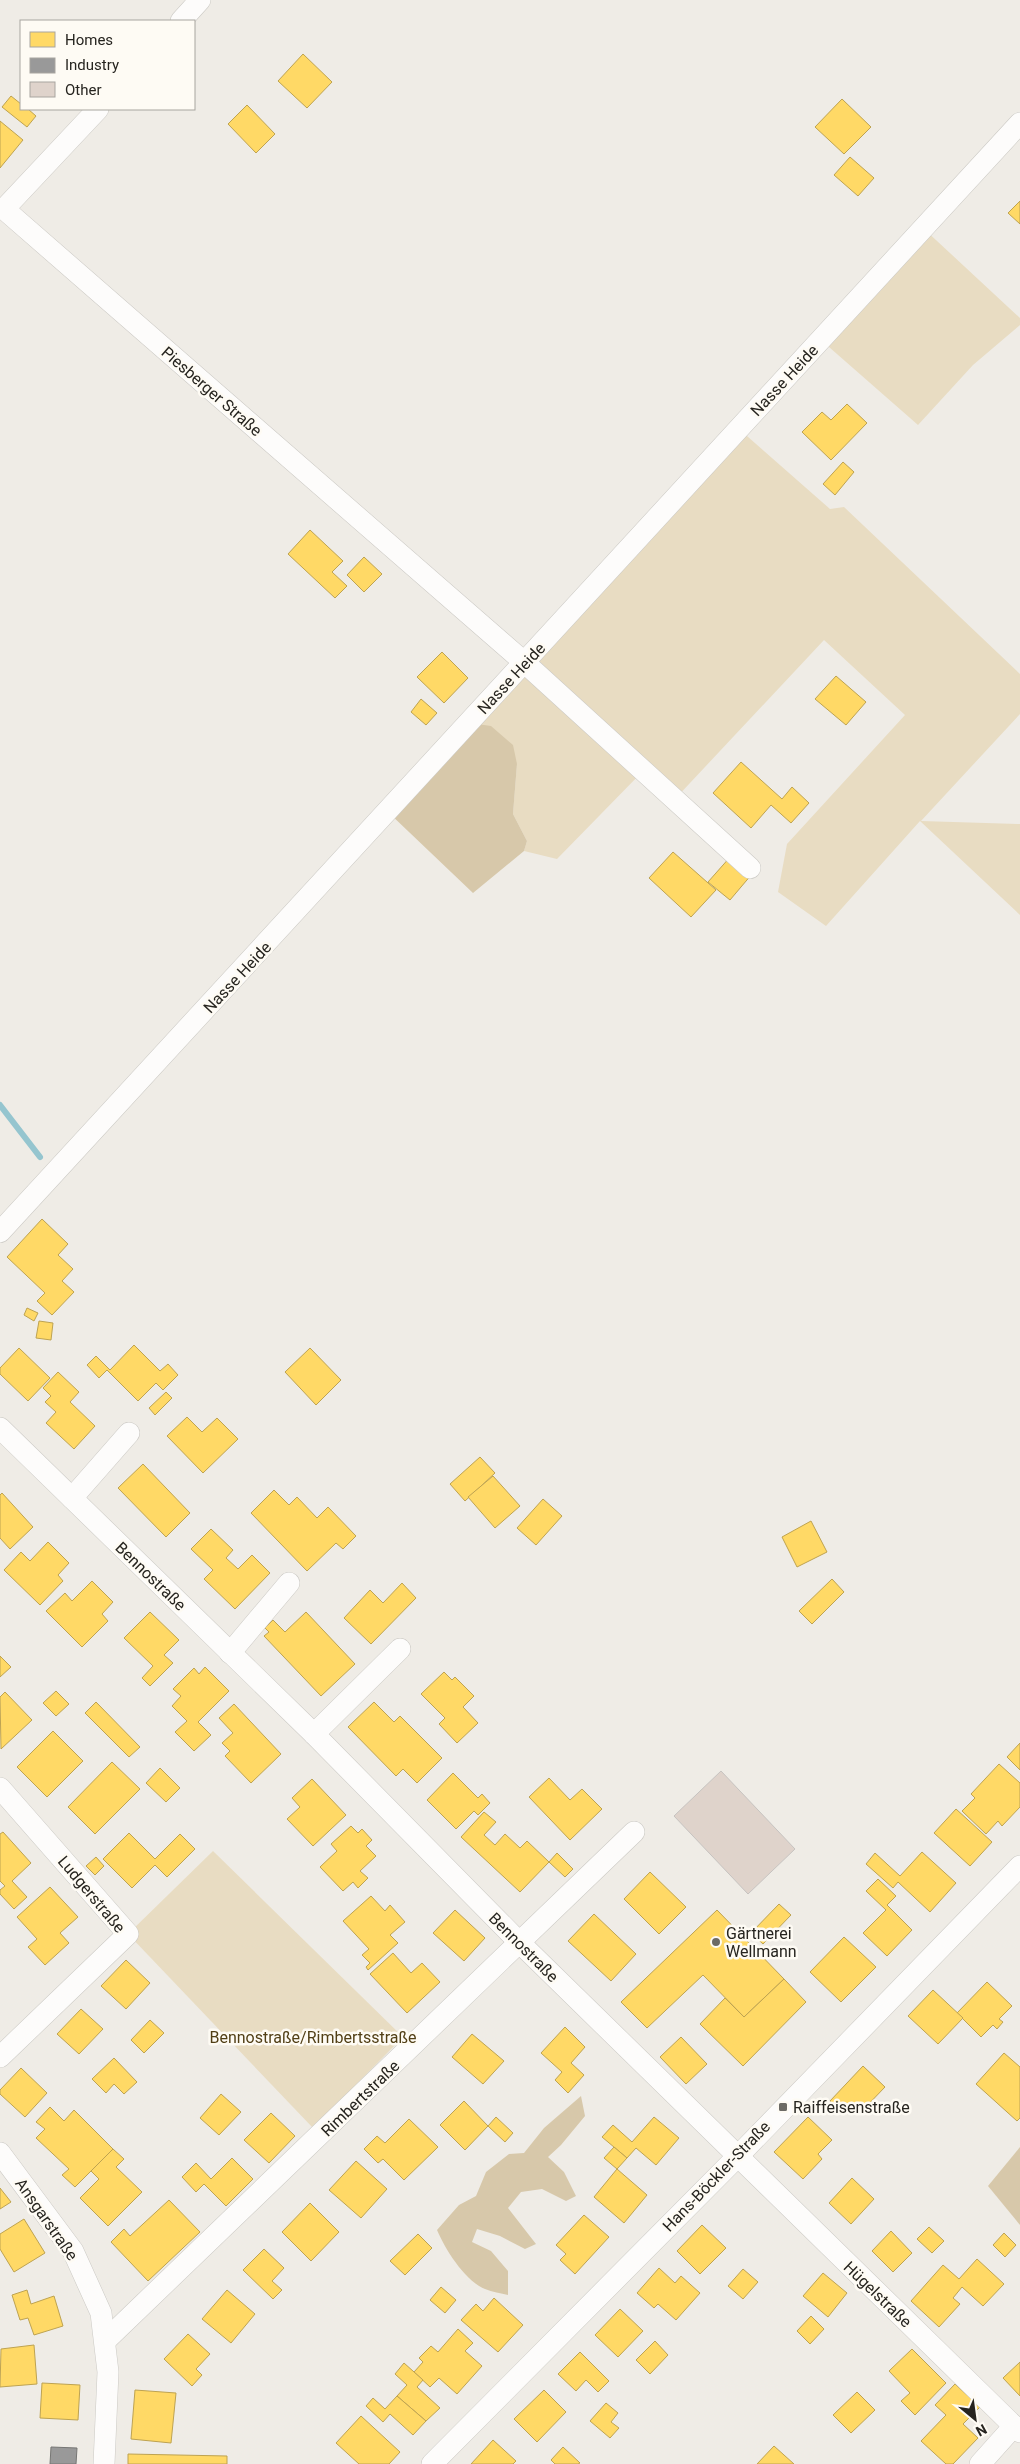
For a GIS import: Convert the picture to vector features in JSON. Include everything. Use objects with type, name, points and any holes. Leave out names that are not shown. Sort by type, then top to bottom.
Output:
[{"type":"street","points":[[181,20],[200,0]]},
{"type":"street","name":"Piesberger Straße","points":[[97,110],[4,210],[525,663]]},
{"type":"street","name":"Nasse Heide","points":[[0,1232],[1020,123]]},
{"type":"street","points":[[525,663],[750,868]]},
{"type":"street","name":"Bennostraße","points":[[0,1428],[314,1734],[520,1943],[738,2156]]},
{"type":"street","points":[[72,1498],[129,1434]]},
{"type":"street","points":[[230,1653],[289,1583]]},
{"type":"street","points":[[314,1734],[400,1649]]},
{"type":"street","name":"Ludgerstraße","points":[[0,1788],[128,1934],[0,2057]]},
{"type":"street","name":"Rimbertstraße","points":[[105,2341],[634,1832]]},
{"type":"street","name":"Hans-Böckler-Straße","points":[[432,2464],[738,2156],[1020,1866]]},
{"type":"street","name":"Ansgarstraße","points":[[0,2153],[73,2251],[101,2313],[108,2372],[104,2464]]},
{"type":"street","name":"Hügelstraße","points":[[738,2156],[1017,2429]]},
{"type":"street","points":[[980,2464],[1017,2429]]},
{"type":"green space","points":[[923,228],[1020,318],[1020,325],[973,365],[918,425],[821,340]]},
{"type":"green space","points":[[739,429],[830,509],[844,507],[1020,674],[1020,714],[921,821],[1020,824],[1020,915],[920,821],[826,926],[778,892],[787,844],[905,715],[824,640],[675,799],[643,771],[557,859],[524,851],[527,841],[513,814],[517,764],[470,723]]},
{"type":"green space","name":"Bennostraße/Rimbertsstraße","points":[[213,1851],[403,2037],[313,2128],[128,1934]]},
{"type":"shaded area","points":[[470,723],[491,726],[513,745],[517,764],[513,814],[527,841],[524,851],[473,893],[388,812]]},
{"type":"shaded area","points":[[581,2096],[585,2116],[561,2145],[548,2157],[564,2172],[576,2196],[566,2201],[542,2189],[521,2192],[508,2208],[536,2244],[525,2249],[500,2236],[477,2229],[472,2242],[491,2251],[508,2271],[508,2295],[485,2289],[470,2279],[456,2264],[437,2230],[459,2205],[476,2196],[486,2172],[509,2154],[524,2153],[544,2128]]},
{"type":"shaded area","points":[[1020,2147],[1020,2225],[988,2186]]},
{"type":"building: Homes","points":[[303,54],[332,82],[307,108],[278,81]]},
{"type":"building: Homes","points":[[11,96],[20,103],[20,110],[29,110],[36,116],[27,127],[2,107]]},
{"type":"building: Homes","points":[[842,99],[871,127],[844,154],[815,127]]},
{"type":"building: Homes","points":[[247,105],[275,134],[256,153],[228,124]]},
{"type":"building: Homes","points":[[0,121],[23,140],[0,168]]},
{"type":"building: Homes","points":[[850,157],[874,178],[858,196],[834,175]]},
{"type":"building: Homes","points":[[1020,201],[1020,224],[1008,213]]},
{"type":"building: Homes","points":[[847,404],[867,423],[831,460],[802,432],[822,412],[831,420]]},
{"type":"building: Homes","points":[[843,462],[854,472],[835,495],[823,484]]},
{"type":"building: Homes","points":[[310,530],[343,561],[332,572],[347,586],[335,598],[288,554]]},
{"type":"building: Homes","points":[[364,557],[382,574],[364,592],[347,575]]},
{"type":"building: Homes","points":[[442,652],[468,678],[444,703],[417,677]]},
{"type":"building: Homes","points":[[836,676],[866,702],[846,725],[815,699]]},
{"type":"building: Homes","points":[[421,699],[437,713],[426,725],[411,712]]},
{"type":"building: Homes","points":[[741,762],[782,799],[792,787],[809,803],[791,823],[771,805],[751,828],[713,793]]},
{"type":"building: Homes","points":[[673,852],[716,890],[691,917],[649,878]]},
{"type":"building: Homes","points":[[731,856],[752,874],[730,900],[708,882]]},
{"type":"building: Homes","points":[[42,1219],[68,1244],[58,1255],[73,1269],[62,1281],[74,1292],[52,1315],[37,1301],[45,1293],[7,1257]]},
{"type":"building: Homes","points":[[27,1308],[38,1313],[34,1321],[24,1315]]},
{"type":"building: Homes","points":[[39,1321],[53,1323],[51,1340],[36,1338]]},
{"type":"building: Homes","points":[[134,1345],[160,1371],[168,1364],[178,1375],[163,1390],[156,1383],[138,1401],[107,1370],[99,1378],[87,1365],[96,1356],[110,1370]]},
{"type":"building: Homes","points":[[19,1348],[50,1378],[28,1401],[0,1374],[0,1368]]},
{"type":"building: Homes","points":[[310,1348],[341,1380],[316,1405],[285,1372]]},
{"type":"building: Homes","points":[[58,1372],[79,1392],[70,1402],[95,1426],[74,1449],[46,1423],[56,1412],[45,1402],[51,1396],[43,1388]]},
{"type":"building: Homes","points":[[166,1392],[172,1398],[155,1415],[149,1408]]},
{"type":"building: Homes","points":[[187,1417],[202,1432],[217,1418],[238,1439],[203,1473],[167,1436]]},
{"type":"building: Homes","points":[[480,1457],[495,1473],[465,1501],[450,1484]]},
{"type":"building: Homes","points":[[143,1464],[190,1513],[166,1537],[118,1488]]},
{"type":"building: Homes","points":[[493,1476],[520,1506],[495,1528],[468,1497]]},
{"type":"building: Homes","points":[[274,1490],[289,1505],[297,1497],[317,1518],[328,1507],[356,1536],[343,1549],[336,1543],[307,1571],[251,1513]]},
{"type":"building: Homes","points":[[2,1493],[33,1527],[10,1549],[0,1538],[0,1495]]},
{"type":"building: Homes","points":[[543,1499],[562,1516],[536,1545],[517,1528]]},
{"type":"building: Homes","points":[[811,1521],[827,1552],[797,1567],[782,1537]]},
{"type":"building: Homes","points":[[211,1529],[233,1550],[226,1558],[238,1569],[252,1555],[270,1573],[235,1609],[204,1579],[213,1570],[191,1549]]},
{"type":"building: Homes","points":[[48,1542],[69,1563],[58,1575],[63,1581],[40,1605],[4,1570],[21,1552],[30,1561]]},
{"type":"building: Homes","points":[[832,1579],[844,1592],[812,1624],[799,1611]]},
{"type":"building: Homes","points":[[92,1581],[113,1602],[102,1614],[108,1621],[82,1647],[46,1611],[65,1593],[72,1601]]},
{"type":"building: Homes","points":[[402,1583],[416,1598],[371,1644],[344,1618],[370,1590],[383,1603]]},
{"type":"building: Homes","points":[[150,1612],[179,1640],[164,1655],[173,1663],[150,1686],[142,1678],[153,1666],[124,1638]]},
{"type":"building: Homes","points":[[306,1612],[355,1664],[321,1696],[264,1636],[269,1632],[265,1628],[273,1620],[285,1632]]},
{"type":"building: Homes","points":[[0,1656],[11,1667],[0,1677]]},
{"type":"building: Homes","points":[[205,1667],[229,1691],[198,1722],[211,1735],[194,1751],[175,1732],[187,1721],[172,1706],[181,1696],[173,1689],[194,1668],[199,1674]]},
{"type":"building: Homes","points":[[444,1672],[452,1680],[455,1677],[474,1696],[463,1707],[478,1723],[457,1743],[439,1724],[445,1718],[421,1694]]},
{"type":"building: Homes","points":[[56,1691],[69,1704],[56,1716],[43,1703]]},
{"type":"building: Homes","points":[[5,1692],[32,1720],[1,1749],[0,1697]]},
{"type":"building: Homes","points":[[96,1702],[140,1747],[129,1757],[85,1713]]},
{"type":"building: Homes","points":[[374,1702],[394,1722],[400,1716],[442,1758],[417,1783],[403,1769],[396,1776],[348,1727]]},
{"type":"building: Homes","points":[[234,1704],[281,1754],[251,1783],[225,1756],[230,1751],[222,1743],[233,1733],[219,1718]]},
{"type":"building: Homes","points":[[53,1731],[83,1761],[47,1797],[17,1767]]},
{"type":"building: Homes","points":[[1020,1743],[1020,1770],[1007,1757]]},
{"type":"building: Homes","points":[[112,1762],[140,1789],[95,1834],[68,1807]]},
{"type":"building: Homes","points":[[999,1764],[1020,1783],[1020,1807],[1002,1826],[998,1821],[986,1834],[962,1811],[975,1798],[971,1794]]},
{"type":"building: Homes","points":[[160,1768],[180,1788],[166,1802],[146,1783]]},
{"type":"building: Homes","points":[[453,1773],[478,1798],[482,1794],[490,1803],[478,1815],[474,1811],[456,1829],[427,1800]]},
{"type":"building: Homes","points":[[549,1778],[570,1800],[582,1789],[602,1809],[570,1840],[529,1797]]},
{"type":"building: Homes","points":[[312,1779],[346,1815],[313,1846],[287,1819],[300,1807],[292,1798]]},
{"type":"building: Homes","points":[[956,1809],[992,1842],[970,1866],[934,1833]]},
{"type":"building: Homes","points":[[484,1812],[496,1822],[484,1835],[495,1845],[505,1834],[520,1848],[527,1841],[549,1862],[520,1892],[461,1837]]},
{"type":"building: Homes","points":[[351,1826],[358,1833],[362,1829],[372,1840],[366,1846],[376,1856],[360,1871],[368,1878],[358,1888],[353,1882],[343,1891],[320,1867],[337,1851],[331,1844]]},
{"type":"building: Homes","points":[[3,1832],[31,1863],[12,1881],[27,1897],[14,1909],[0,1894],[0,1890],[5,1886],[0,1881],[0,1834]]},
{"type":"building: Homes","points":[[129,1833],[155,1859],[180,1834],[195,1849],[167,1877],[155,1865],[132,1888],[103,1859]]},
{"type":"building: Homes","points":[[922,1852],[956,1883],[930,1912],[898,1882],[893,1888],[866,1864],[875,1853],[900,1876]]},
{"type":"building: Homes","points":[[557,1853],[573,1869],[565,1877],[549,1862]]},
{"type":"building: Homes","points":[[96,1857],[104,1866],[95,1875],[86,1866]]},
{"type":"building: Homes","points":[[650,1872],[686,1907],[659,1934],[624,1899]]},
{"type":"building: Homes","points":[[878,1879],[896,1896],[887,1905],[912,1930],[887,1956],[863,1933],[886,1910],[866,1891]]},
{"type":"building: Homes","points":[[50,1887],[78,1917],[60,1933],[69,1943],[45,1965],[28,1947],[37,1939],[17,1917]]},
{"type":"building: Homes","points":[[371,1896],[385,1911],[390,1905],[405,1922],[390,1935],[398,1943],[368,1970],[366,1967],[370,1963],[362,1955],[369,1949],[343,1921]]},
{"type":"building: Homes","points":[[779,1904],[791,1915],[763,1944],[751,1933]]},
{"type":"building: Homes","points":[[455,1910],[485,1938],[464,1961],[433,1933]]},
{"type":"building: Homes","name":"Gärtnerei Wellmann","points":[[717,1910],[784,1979],[744,2017],[703,1975],[647,2028],[621,2002]]},
{"type":"building: Homes","points":[[594,1914],[636,1954],[611,1981],[568,1941]]},
{"type":"building: Homes","points":[[844,1937],[876,1967],[841,2002],[810,1972]]},
{"type":"building: Homes","points":[[393,1953],[411,1973],[422,1963],[440,1982],[407,2013],[370,1974]]},
{"type":"building: Homes","points":[[126,1960],[150,1983],[126,2009],[101,1986]]},
{"type":"building: Homes","points":[[784,1979],[806,2002],[743,2066],[700,2024],[725,1998],[744,2017]]},
{"type":"building: Homes","points":[[987,1982],[1012,2006],[999,2019],[1003,2022],[997,2029],[993,2025],[981,2037],[957,2013]]},
{"type":"building: Homes","points":[[933,1990],[963,2018],[938,2044],[908,2016]]},
{"type":"building: Homes","points":[[81,2009],[103,2029],[79,2054],[57,2034]]},
{"type":"building: Homes","points":[[150,2020],[164,2033],[144,2053],[131,2040]]},
{"type":"building: Homes","points":[[565,2027],[585,2047],[571,2063],[584,2075],[568,2093],[555,2080],[562,2072],[541,2053]]},
{"type":"building: Homes","points":[[472,2034],[504,2061],[483,2084],[452,2057]]},
{"type":"building: Homes","points":[[681,2037],[707,2064],[686,2084],[660,2057]]},
{"type":"building: Homes","points":[[1004,2053],[1020,2067],[1020,2118],[1017,2121],[976,2084]]},
{"type":"building: Homes","points":[[114,2058],[137,2082],[124,2094],[114,2084],[106,2093],[92,2079]]},
{"type":"building: Homes","points":[[863,2066],[885,2087],[860,2113],[853,2107],[845,2115],[830,2101]]},
{"type":"building: Homes","points":[[21,2068],[47,2093],[25,2117],[0,2094],[0,2090]]},
{"type":"building: Homes","points":[[221,2094],[241,2112],[219,2135],[200,2118]]},
{"type":"building: Homes","points":[[464,2101],[488,2126],[465,2150],[440,2125]]},
{"type":"building: Homes","points":[[50,2107],[64,2121],[74,2110],[113,2149],[75,2187],[62,2175],[69,2169],[36,2138],[45,2129],[36,2122]]},
{"type":"building: Homes","points":[[271,2113],[295,2136],[269,2163],[244,2140]]},
{"type":"building: Homes","points":[[496,2117],[513,2133],[505,2142],[488,2126]]},
{"type":"building: Homes","points":[[654,2117],[679,2138],[656,2165],[636,2148],[627,2158],[602,2137],[613,2125],[632,2142]]},
{"type":"building: Homes","points":[[808,2117],[832,2140],[818,2154],[822,2159],[803,2179],[774,2152]]},
{"type":"building: Homes","points":[[409,2119],[438,2147],[404,2180],[383,2159],[378,2163],[364,2149],[377,2136],[385,2143]]},
{"type":"building: Homes","points":[[614,2147],[627,2158],[617,2169],[604,2158]]},
{"type":"building: Homes","points":[[113,2149],[124,2159],[116,2167],[142,2192],[108,2226],[80,2198],[99,2179],[91,2171]]},
{"type":"building: Homes","points":[[232,2158],[253,2179],[226,2206],[204,2184],[196,2192],[182,2177],[196,2163],[211,2179]]},
{"type":"building: Homes","points":[[356,2161],[387,2189],[361,2218],[329,2190]]},
{"type":"building: Homes","points":[[617,2169],[647,2195],[624,2223],[594,2197]]},
{"type":"building: Homes","points":[[852,2178],[874,2199],[851,2224],[829,2203]]},
{"type":"building: Homes","points":[[0,2188],[11,2202],[0,2209]]},
{"type":"building: Homes","points":[[169,2200],[200,2232],[148,2281],[111,2242],[124,2229],[130,2236]]},
{"type":"building: Homes","points":[[310,2203],[339,2232],[311,2261],[282,2232]]},
{"type":"building: Homes","points":[[584,2215],[609,2237],[575,2274],[560,2260],[566,2254],[556,2245]]},
{"type":"building: Homes","points":[[24,2219],[45,2253],[14,2272],[0,2249],[0,2234]]},
{"type":"building: Homes","points":[[702,2225],[726,2248],[700,2274],[677,2251]]},
{"type":"building: Homes","points":[[929,2227],[944,2241],[932,2253],[917,2239]]},
{"type":"building: Homes","points":[[891,2231],[912,2253],[893,2272],[872,2251]]},
{"type":"building: Homes","points":[[1004,2233],[1016,2245],[1005,2257],[993,2245]]},
{"type":"building: Homes","points":[[418,2234],[432,2248],[405,2275],[390,2261]]},
{"type":"building: Homes","points":[[264,2249],[284,2268],[272,2281],[282,2290],[273,2299],[243,2270]]},
{"type":"building: Homes","points":[[977,2259],[1004,2284],[983,2306],[962,2287],[953,2298],[960,2304],[939,2327],[911,2301],[943,2265],[959,2279]]},
{"type":"building: Homes","points":[[659,2268],[675,2283],[681,2276],[700,2293],[676,2320],[658,2304],[654,2308],[637,2293]]},
{"type":"building: Homes","points":[[743,2269],[758,2282],[743,2299],[728,2286]]},
{"type":"building: Homes","points":[[823,2273],[847,2293],[828,2317],[803,2296]]},
{"type":"building: Homes","points":[[441,2287],[456,2300],[445,2313],[430,2300]]},
{"type":"building: Homes","points":[[27,2290],[31,2304],[54,2296],[63,2326],[34,2335],[28,2318],[20,2320],[12,2295]]},
{"type":"building: Homes","points":[[227,2290],[255,2314],[231,2343],[202,2319]]},
{"type":"building: Homes","points":[[494,2298],[523,2325],[498,2352],[461,2320],[476,2304],[483,2311]]},
{"type":"building: Homes","points":[[620,2309],[643,2331],[618,2357],[595,2335]]},
{"type":"building: Homes","points":[[811,2316],[824,2329],[810,2344],[797,2331]]},
{"type":"building: Homes","points":[[458,2329],[473,2343],[465,2351],[482,2366],[457,2394],[439,2378],[430,2387],[414,2372],[423,2362],[419,2358],[431,2346],[438,2352]]},
{"type":"building: Homes","points":[[188,2334],[210,2354],[196,2369],[202,2375],[192,2386],[164,2359]]},
{"type":"building: Homes","points":[[655,2341],[668,2355],[650,2374],[636,2360]]},
{"type":"building: Homes","points":[[34,2345],[37,2384],[0,2387],[1,2349]]},
{"type":"building: Homes","points":[[912,2349],[946,2383],[915,2415],[901,2401],[910,2393],[889,2371]]},
{"type":"building: Homes","points":[[580,2352],[609,2381],[598,2392],[586,2380],[576,2391],[558,2374]]},
{"type":"building: Homes","points":[[1020,2362],[1020,2396],[1003,2378]]},
{"type":"building: Homes","points":[[404,2363],[423,2380],[417,2387],[440,2408],[426,2421],[397,2396],[407,2385],[395,2374]]},
{"type":"building: Homes","points":[[42,2383],[80,2385],[78,2420],[40,2418]]},
{"type":"building: Homes","points":[[955,2384],[980,2407],[963,2424],[978,2438],[953,2464],[946,2464],[921,2441],[946,2415],[935,2405]]},
{"type":"building: Homes","points":[[135,2390],[176,2393],[171,2443],[131,2439]]},
{"type":"building: Homes","points":[[544,2390],[566,2412],[537,2442],[514,2419]]},
{"type":"building: Homes","points":[[857,2392],[875,2410],[851,2433],[833,2415]]},
{"type":"building: Homes","points":[[397,2396],[426,2421],[413,2435],[390,2414],[383,2422],[366,2406],[373,2398],[385,2409]]},
{"type":"building: Homes","points":[[606,2403],[618,2413],[611,2422],[619,2428],[610,2438],[590,2421]]},
{"type":"building: Homes","points":[[361,2416],[400,2452],[389,2464],[359,2464],[336,2443]]},
{"type":"building: Homes","points":[[493,2440],[516,2461],[513,2464],[471,2464]]},
{"type":"building: Homes","points":[[774,2446],[794,2464],[757,2464]]},
{"type":"building: Homes","points":[[563,2447],[580,2463],[555,2464],[551,2460]]},
{"type":"building: Homes","points":[[128,2454],[227,2456],[227,2464],[128,2464]]},
{"type":"building: Industry","points":[[51,2447],[77,2448],[76,2464],[50,2464]]},
{"type":"building: Other","points":[[721,1771],[795,1849],[748,1894],[674,1816]]},
{"type":"waterway","points":[[0,1105],[40,1157]]},
{"type":"place","name":"Gärtnerei Wellmann","points":[[716,1942]]},
{"type":"place","name":"Raiffeisenstraße","points":[[783,2107]]}]
